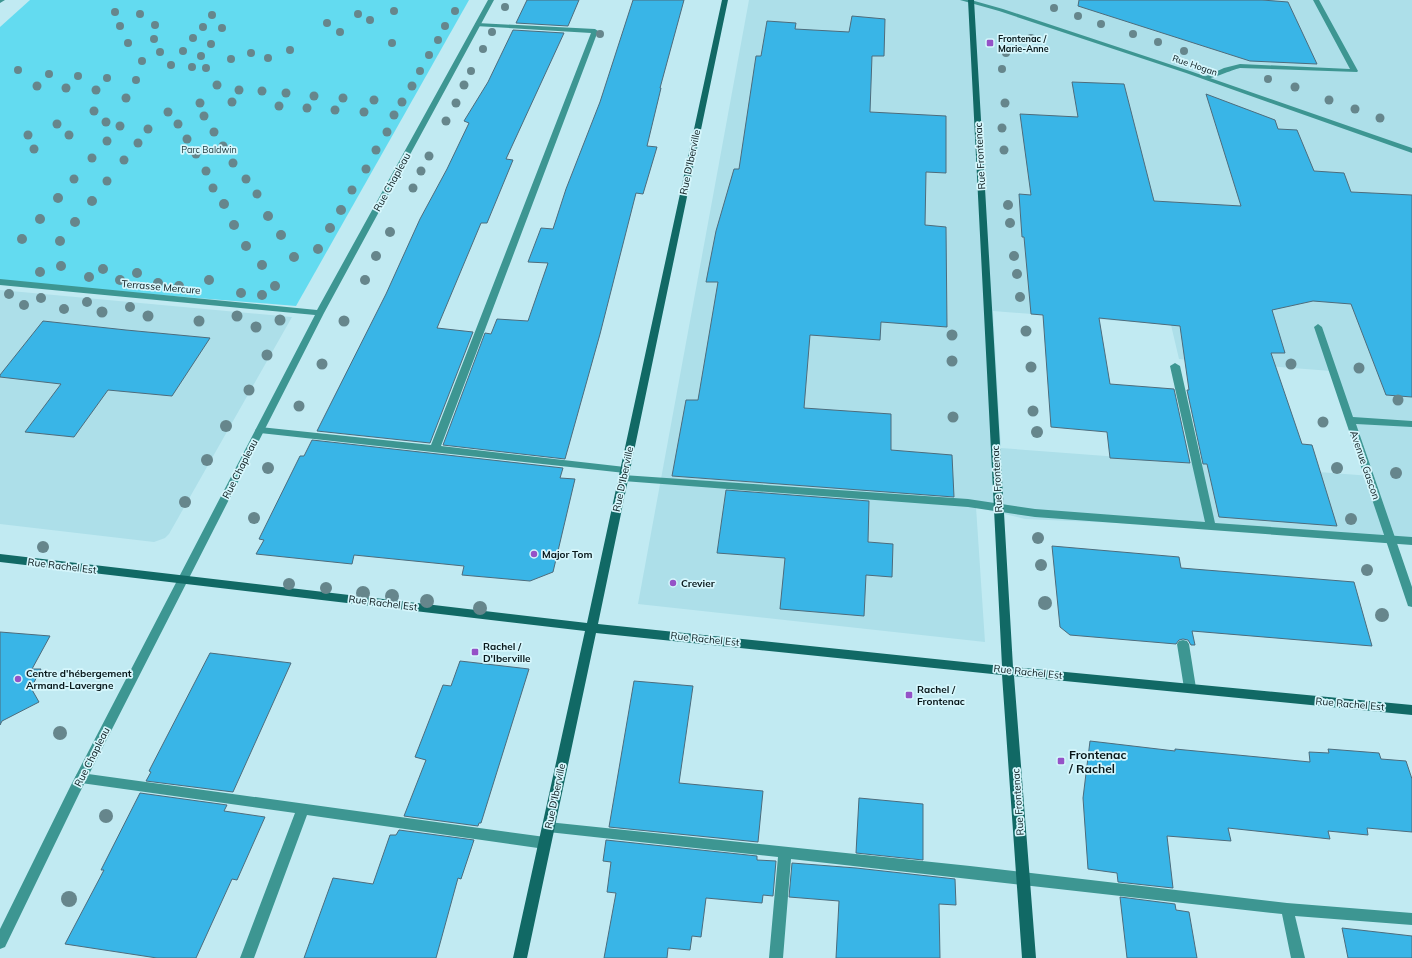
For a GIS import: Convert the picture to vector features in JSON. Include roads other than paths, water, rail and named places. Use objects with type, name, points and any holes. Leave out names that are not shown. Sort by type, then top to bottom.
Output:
[{"type":"main road","name":"Rue D'Iberville","points":[[520,958],[592,628],[725,0]]},
{"type":"main road","name":"Rue Frontenac","points":[[969,0],[1008,670],[1029,958]]},
{"type":"main road","name":"Rue Rachel Est","points":[[0,558],[592,628],[1412,710]]},
{"type":"street","name":"Rue Chapleau","points":[[0,943],[81,778],[320,313],[491,0]]},
{"type":"street","name":"Rue Hogan","points":[[969,0],[1206,78],[1412,152]]},
{"type":"street","points":[[1206,78],[1226,69],[1240,66],[1355,71],[1316,0]]},
{"type":"street","points":[[435,449],[595,31],[477,25]]},
{"type":"street","name":"Terrasse Mercure","points":[[0,282],[320,313]]},
{"type":"street","name":"Avenue Gascon","points":[[1318,327],[1412,603]]},
{"type":"street","points":[[1175,366],[1211,527]]},
{"type":"street","points":[[1350,420],[1412,424]]},
{"type":"street","points":[[260,430],[435,449],[624,474],[999,507],[1035,513],[1211,527],[1391,538],[1412,541]]},
{"type":"street","points":[[1183,644],[1190,688]]},
{"type":"street","points":[[81,778],[545,843]]},
{"type":"street","points":[[246,958],[304,810]]},
{"type":"street","points":[[548,827],[1287,908],[1412,919]]},
{"type":"street","points":[[776,958],[784,852]]},
{"type":"street","points":[[1287,908],[1298,958]]},
{"type":"place","name":"Frontenac / Marie-Anne","points":[[990,43]]},
{"type":"place","name":"Major Tom","points":[[534,554]]},
{"type":"place","name":"Crevier","points":[[673,583]]},
{"type":"place","name":"Rachel / D'Iberville","points":[[475,652]]},
{"type":"place","name":"Centre d'hébergement Armand-Lavergne","points":[[18,679]]},
{"type":"place","name":"Rachel / Frontenac","points":[[909,695]]},
{"type":"place","name":"Frontenac / Rachel","points":[[1061,761]]},
{"type":"park label","name":"Parc Baldwin","points":[[209,149]]}]
